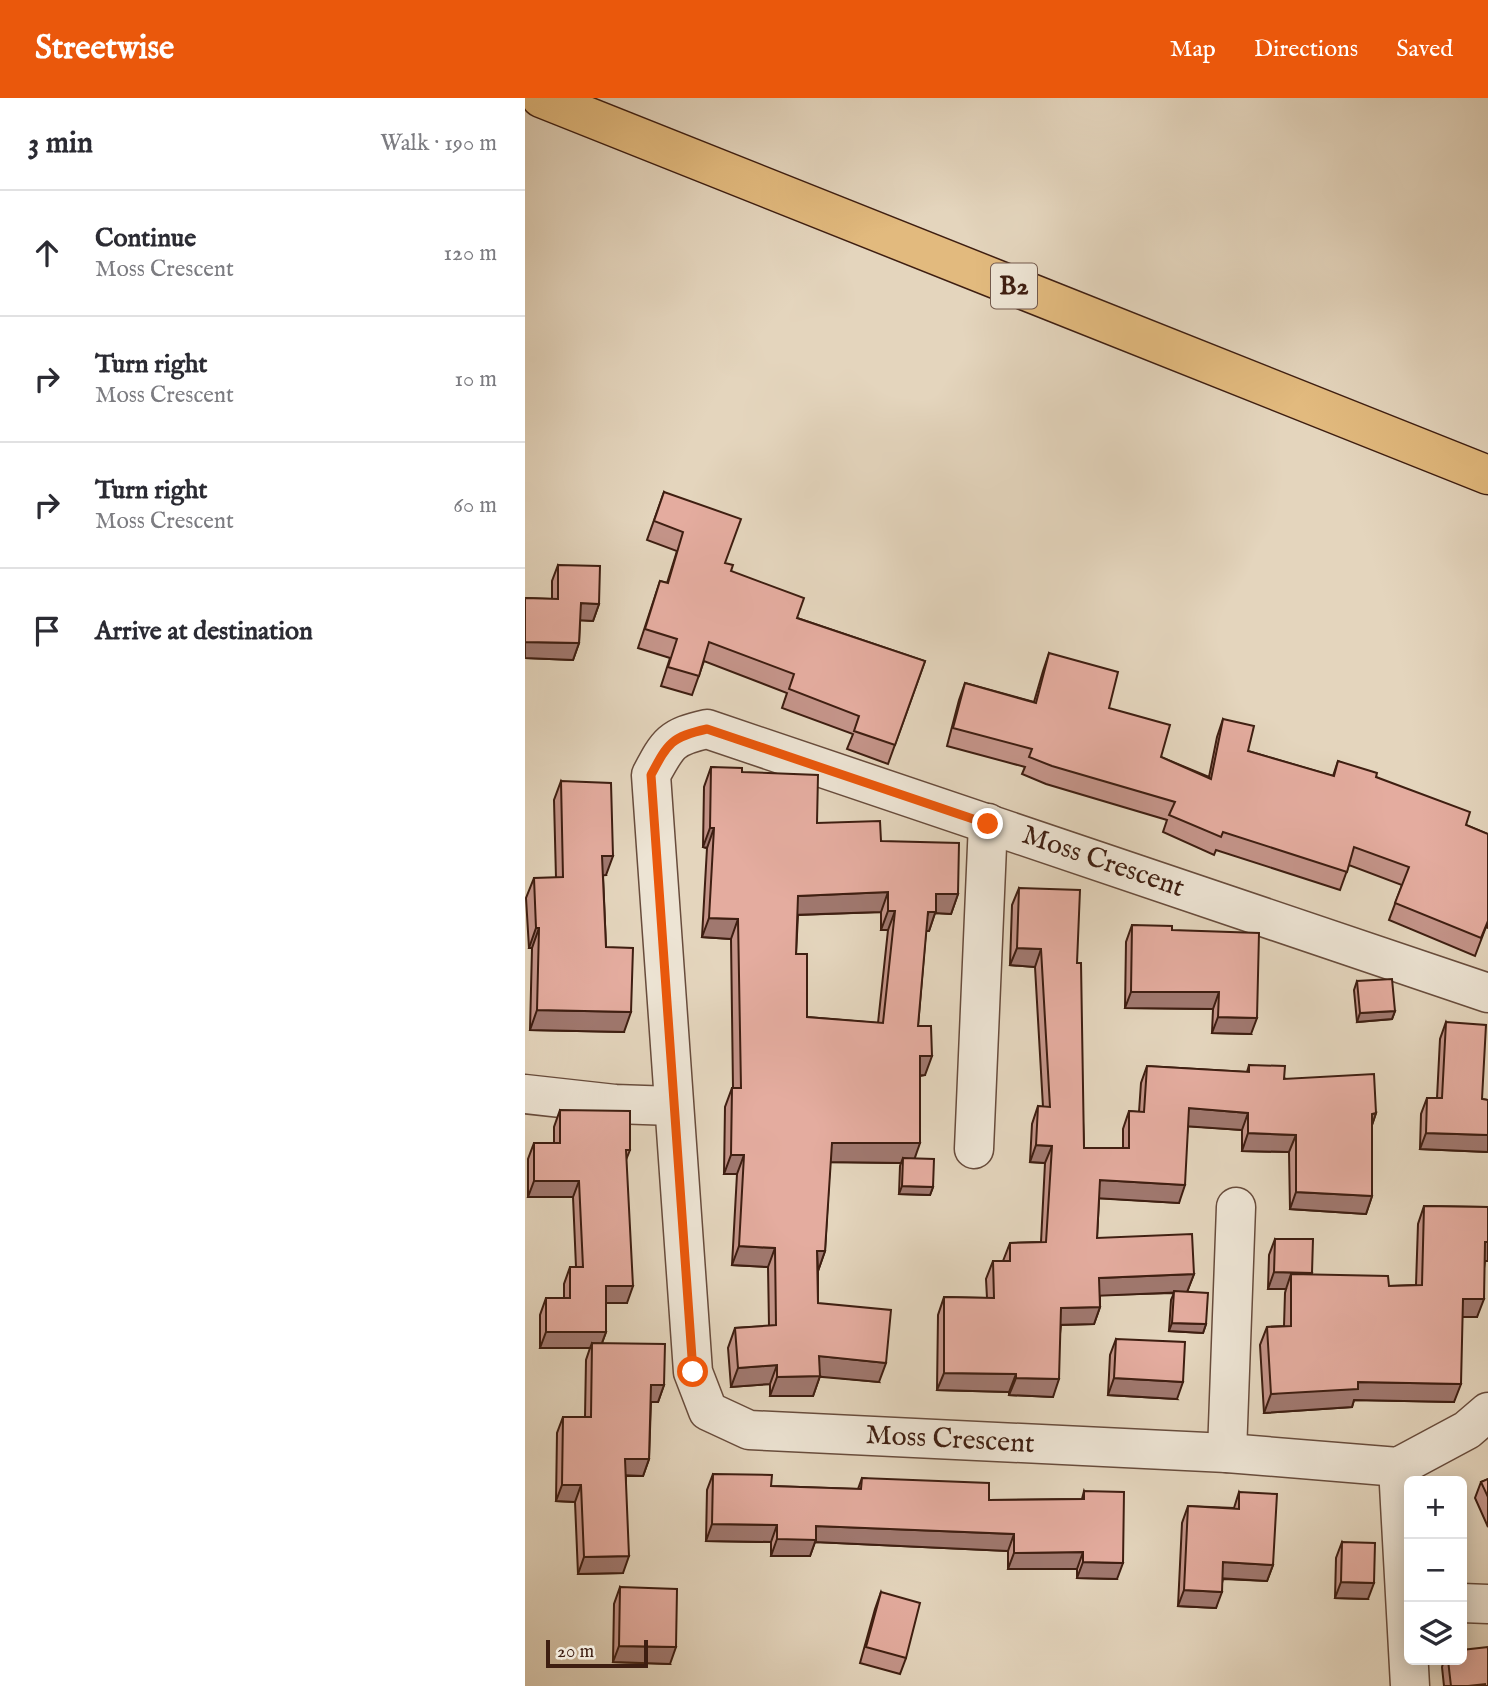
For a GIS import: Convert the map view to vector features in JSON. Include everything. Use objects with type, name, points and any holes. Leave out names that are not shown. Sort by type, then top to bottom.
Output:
[{"type":"highway","name":"B2","points":[[541,98],[1488,475]]},
{"type":"highway","name":"B2","points":[[603,98],[1488,451]]},
{"type":"street","name":"Moss Crescent","points":[[1398,1467],[1227,1453],[749,1430],[708,1411],[693,1372],[651,775],[663,753],[679,735],[707,729],[1488,993]]},
{"type":"street","points":[[974,1149],[988,824]]},
{"type":"street","points":[[525,1094],[615,1104],[673,1105]]},
{"type":"street","points":[[1227,1453],[1236,1206]]},
{"type":"street","points":[[1404,1546],[1398,1467],[1467,1430],[1488,1412]]},
{"type":"street","points":[[1407,1602],[1410,1686]]},
{"type":"street","points":[[1467,1603],[1488,1604]]},
{"type":"building","points":[[664,492],[741,519],[725,563],[733,565],[731,571],[804,598],[797,618],[925,661],[895,745],[854,731],[859,716],[789,689],[794,674],[709,642],[699,676],[668,667],[677,639],[645,629],[660,581],[668,583],[683,532],[654,521]]},
{"type":"building","points":[[558,565],[600,566],[599,604],[581,603],[579,643],[525,642],[525,598],[558,599]]},
{"type":"building","points":[[1049,653],[1118,672],[1109,708],[1170,725],[1161,757],[1211,779],[1223,719],[1254,726],[1248,751],[1334,776],[1338,761],[1377,773],[1376,777],[1470,812],[1466,825],[1488,834],[1488,921],[1481,938],[1395,903],[1409,867],[1354,847],[1347,872],[1223,832],[1221,837],[1169,815],[1175,802],[1052,766],[1029,757],[1032,749],[953,728],[965,683],[1036,703]]},
{"type":"building","points":[[711,767],[742,768],[742,772],[818,775],[817,823],[880,821],[881,841],[959,843],[958,894],[936,894],[936,912],[928,912],[918,1026],[931,1026],[932,1056],[920,1056],[920,1143],[832,1143],[825,1251],[817,1251],[818,1303],[891,1310],[886,1363],[819,1356],[820,1376],[777,1377],[777,1365],[738,1368],[735,1328],[776,1325],[775,1248],[739,1246],[744,1155],[731,1155],[732,1088],[741,1088],[738,919],[709,918],[714,828],[710,828]],"holes":[[[888,892],[888,911],[895,911],[883,1023],[807,1017],[807,954],[796,954],[798,896]]]},
{"type":"building","points":[[561,781],[611,783],[613,856],[602,856],[606,947],[633,948],[631,1012],[537,1010],[539,928],[536,928],[534,878],[563,877]]},
{"type":"building","points":[[1019,888],[1080,890],[1077,963],[1081,963],[1084,1148],[1129,1148],[1129,1111],[1144,1112],[1147,1066],[1249,1072],[1249,1065],[1285,1066],[1284,1079],[1374,1074],[1376,1113],[1372,1114],[1372,1196],[1296,1192],[1296,1135],[1248,1133],[1248,1113],[1189,1108],[1185,1185],[1100,1180],[1097,1238],[1192,1234],[1194,1274],[1099,1278],[1100,1307],[1061,1308],[1059,1379],[1016,1378],[1016,1374],[944,1373],[944,1297],[994,1298],[993,1261],[1010,1261],[1010,1243],[1046,1242],[1052,1146],[1036,1145],[1038,1106],[1050,1107],[1041,949],[1017,948]]},
{"type":"building","points":[[1132,925],[1172,926],[1172,930],[1259,933],[1257,1018],[1218,1017],[1219,992],[1131,992]]},
{"type":"building","points":[[1392,979],[1395,1011],[1360,1013],[1357,981]]},
{"type":"building","points":[[1446,1022],[1486,1025],[1482,1099],[1488,1100],[1488,1135],[1426,1133],[1427,1098],[1442,1098]]},
{"type":"building","points":[[560,1110],[630,1111],[630,1150],[626,1150],[633,1286],[606,1286],[606,1332],[546,1332],[546,1298],[570,1298],[570,1267],[583,1267],[579,1181],[534,1181],[534,1143],[560,1143]]},
{"type":"building","points":[[903,1158],[934,1159],[933,1187],[902,1186]]},
{"type":"building","points":[[1424,1206],[1488,1207],[1484,1299],[1463,1299],[1461,1384],[1358,1382],[1358,1389],[1271,1394],[1267,1327],[1291,1326],[1291,1274],[1388,1276],[1389,1286],[1422,1285]]},
{"type":"building","points":[[1275,1239],[1313,1239],[1312,1273],[1274,1272]]},
{"type":"building","points":[[1174,1291],[1208,1293],[1206,1324],[1172,1323]]},
{"type":"building","points":[[1116,1339],[1185,1342],[1183,1382],[1114,1378]]},
{"type":"building","points":[[592,1343],[665,1344],[664,1385],[651,1385],[649,1459],[625,1459],[629,1556],[584,1557],[581,1485],[562,1485],[563,1417],[591,1417]]},
{"type":"building","points":[[713,1474],[772,1475],[771,1486],[861,1489],[862,1478],[989,1483],[989,1500],[1084,1499],[1084,1491],[1124,1492],[1123,1563],[1083,1562],[1083,1552],[1014,1553],[1014,1534],[816,1526],[816,1540],[777,1539],[777,1525],[712,1524]]},
{"type":"building","points":[[1488,1479],[1488,1497],[1481,1482]]},
{"type":"building","points":[[1239,1492],[1277,1494],[1273,1565],[1223,1562],[1222,1592],[1184,1590],[1188,1506],[1239,1509]]},
{"type":"building","points":[[1342,1542],[1375,1543],[1374,1583],[1341,1582]]},
{"type":"building","points":[[620,1587],[677,1589],[676,1647],[619,1646]]},
{"type":"building","points":[[881,1592],[920,1603],[906,1658],[866,1647]]},
{"type":"building","points":[[1488,1647],[1488,1686],[1451,1686],[1449,1665],[1467,1665],[1467,1649]]},
{"type":"route","points":[[693,1372],[651,775],[663,753],[679,735],[707,729],[988,824]]}]
